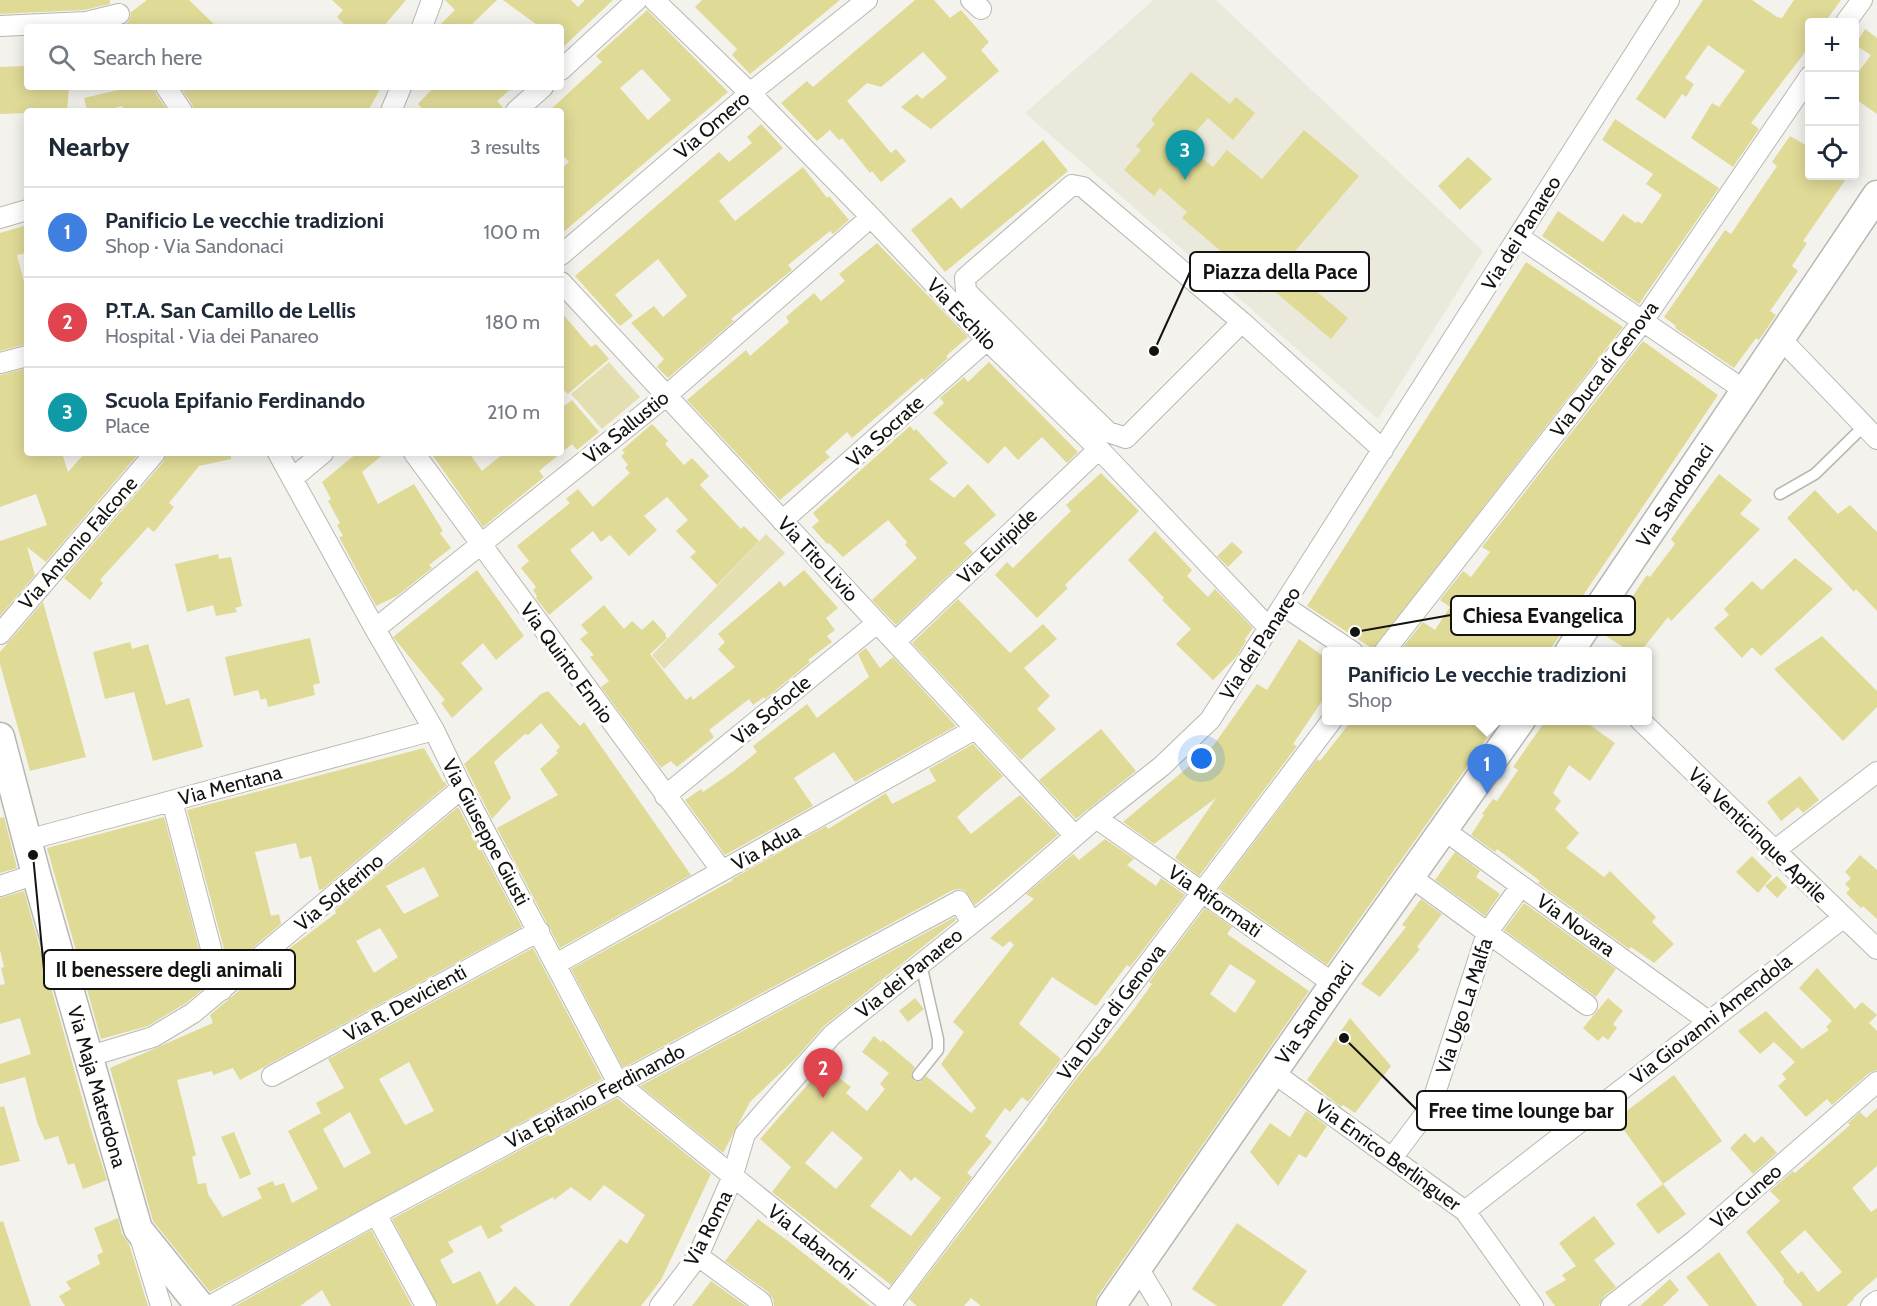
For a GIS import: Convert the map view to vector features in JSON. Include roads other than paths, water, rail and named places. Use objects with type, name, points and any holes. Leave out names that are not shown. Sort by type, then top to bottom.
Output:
[{"type":"main road","name":"Via Sandonaci","points":[[1572,647],[1877,195]]},
{"type":"main road","name":"Via Sandonaci","points":[[1111,1306],[1334,984],[1518,725]]},
{"type":"main road","name":"Via Maja Materdona","points":[[1,743],[87,1057],[138,1229],[200,1306]]},
{"type":"street","points":[[423,24],[432,0]]},
{"type":"street","points":[[564,67],[637,0]]},
{"type":"street","name":"Via Eschilo","points":[[654,0],[750,93],[987,340],[1066,404],[1099,449],[1269,628]]},
{"type":"street","name":"Via Omero","points":[[564,252],[750,93],[867,0]]},
{"type":"street","name":"Via dei Panareo","points":[[732,1178],[745,1134],[832,1035],[1162,766],[1210,720],[1669,0]]},
{"type":"street","points":[[1849,18],[1862,0]]},
{"type":"street","points":[[43,24],[86,22],[118,14]]},
{"type":"street","points":[[0,26],[24,25]]},
{"type":"street","name":"Via Duca di Genova","points":[[1387,647],[1643,321],[1805,82]]},
{"type":"street","points":[[168,90],[180,108]]},
{"type":"street","points":[[395,108],[400,90]]},
{"type":"street","points":[[519,108],[540,90]]},
{"type":"street","points":[[1242,322],[1126,438],[1108,432],[1066,404],[966,291],[965,278],[1072,185],[1083,187],[1242,322],[1383,450]]},
{"type":"street","points":[[0,218],[24,211]]},
{"type":"street","name":"Via Sallustio","points":[[375,629],[666,396],[871,217]]},
{"type":"street","points":[[1519,237],[1744,390]]},
{"type":"street","name":"Via Tito Livio","points":[[564,285],[1075,836]]},
{"type":"street","points":[[1780,338],[1871,433]]},
{"type":"street","name":"Via Socrate","points":[[782,521],[987,340]]},
{"type":"street","points":[[0,363],[24,357]]},
{"type":"street","name":"Via Euripide","points":[[895,642],[1099,449]]},
{"type":"street","name":"Via Antonio Falcone","points":[[0,634],[152,456]]},
{"type":"street","name":"Via Giuseppe Giusti","points":[[280,456],[375,629],[434,730],[462,788],[618,1083],[732,1178]]},
{"type":"street","points":[[292,478],[319,456]]},
{"type":"street","name":"Via Quinto Ennio","points":[[416,456],[722,872]]},
{"type":"street","points":[[1284,606],[1347,647]]},
{"type":"street","name":"Via Sofocle","points":[[665,796],[877,623]]},
{"type":"street","name":"Via Duca di Genova","points":[[892,1305],[1328,725]]},
{"type":"street","name":"Via Venticinque Aprile","points":[[1645,725],[1877,950]]},
{"type":"street","name":"Via Adua","points":[[556,964],[975,729]]},
{"type":"street","name":"Via Mentana","points":[[27,840],[434,730]]},
{"type":"street","points":[[1774,851],[1877,772]]},
{"type":"street","name":"Via Solferino","points":[[87,1057],[153,1037],[193,1013],[462,788]]},
{"type":"street","points":[[172,801],[222,990]]},
{"type":"street","name":"Via Riformati","points":[[1096,818],[1334,984]]},
{"type":"street","name":"Via Novara","points":[[1444,830],[1708,1021]]},
{"type":"street","points":[[0,886],[36,874]]},
{"type":"street","points":[[1411,877],[1587,1005]]},
{"type":"street","name":"Via Ugo La Malfa","points":[[1392,1158],[1431,1106],[1487,933],[1521,886]]},
{"type":"street","name":"Via Epifanio Ferdinando","points":[[210,1306],[959,900],[972,923]]},
{"type":"street","name":"Via Giovanni Amendola","points":[[1465,1211],[1844,917]]},
{"type":"street","name":"Via R. Devicienti","points":[[272,1076],[539,931]]},
{"type":"street","name":"Via Enrico Berlinguer","points":[[1274,1073],[1465,1211],[1533,1306]]},
{"type":"street","name":"Via Cuneo","points":[[1611,1306],[1694,1241],[1877,1082]]},
{"type":"street","name":"Via Labanchi","points":[[732,1178],[892,1305]]},
{"type":"street","name":"Via Roma","points":[[660,1306],[698,1256],[732,1178]]},
{"type":"street","points":[[376,1214],[426,1306]]},
{"type":"street","name":"Via Maja Materdona","points":[[138,1229],[161,1306]]},
{"type":"street","points":[[698,1256],[761,1302],[762,1306]]},
{"type":"street","points":[[1137,1268],[1161,1306]]},
{"type":"street","points":[[1871,1306],[1877,1301]]},
{"type":"lane","points":[[1780,494],[1815,474],[1871,433]]},
{"type":"lane","points":[[918,1075],[938,1050],[938,1040],[921,964]]},
{"type":"place","name":"Scuola Epifanio Ferdinando","points":[[1185,180]]},
{"type":"place","name":"Piazza della Pace","points":[[1154,351]]},
{"type":"place","name":"Chiesa Evangelica","points":[[1355,632]]},
{"type":"place","name":"Panificio Le vecchie tradizioni","points":[[1487,794]]},
{"type":"place","name":"Il benessere degli animali","points":[[33,855]]},
{"type":"place","name":"Free time lounge bar","points":[[1344,1038]]},
{"type":"place","name":"P.T.A. San Camillo de Lellis","points":[[823,1098]]}]
